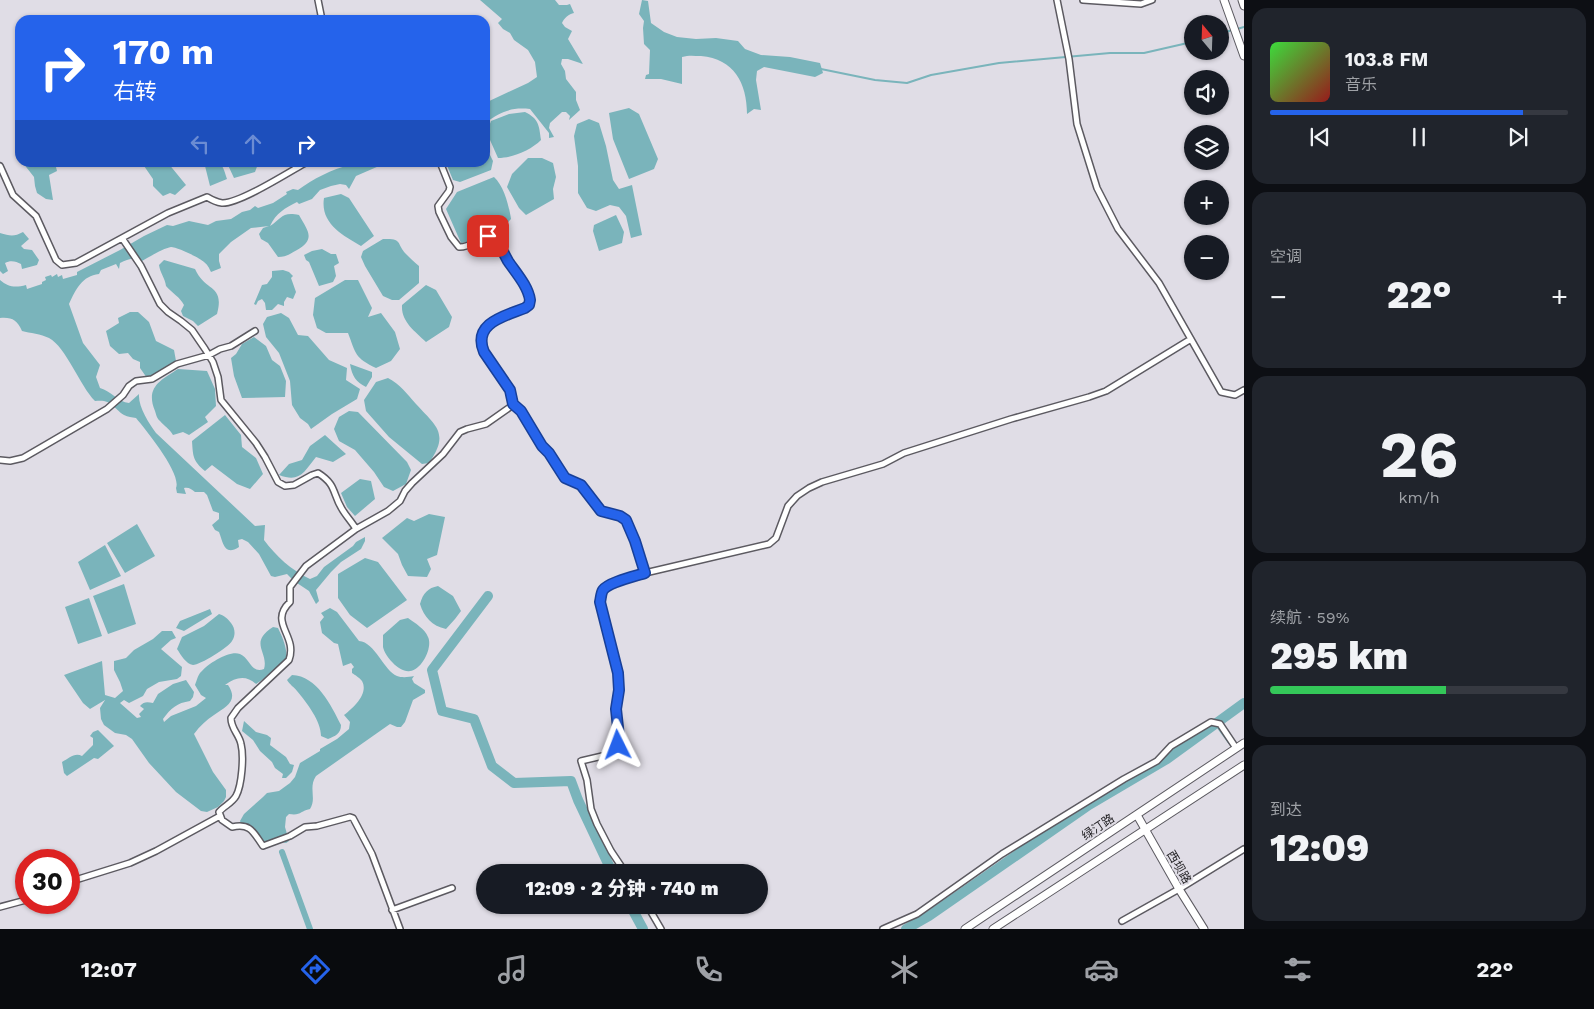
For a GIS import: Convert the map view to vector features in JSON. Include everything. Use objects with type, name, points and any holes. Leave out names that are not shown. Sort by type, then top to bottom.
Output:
[{"type":"main road","points":[[1224,0],[1244,56]]},
{"type":"main road","points":[[1242,0],[1244,6]]},
{"type":"main road","name":"绿汀路","points":[[964,929],[1244,743]]},
{"type":"main road","points":[[993,929],[1244,765]]},
{"type":"main road","name":"西坝路","points":[[1137,815],[1204,929]]},
{"type":"street","points":[[318,0],[321,15]]},
{"type":"street","points":[[1057,0],[1068,52],[1078,124],[1097,188],[1118,229],[1158,284],[1221,392],[1235,395],[1244,390]]},
{"type":"street","points":[[1083,0],[1141,4],[1152,0]]},
{"type":"street","points":[[0,166],[13,195],[36,216],[56,260],[62,265],[76,264],[168,213],[207,197],[223,203],[233,200],[269,184],[298,167]]},
{"type":"street","points":[[442,167],[450,187],[438,206],[439,212],[455,243],[459,247],[465,247],[488,236],[492,237],[500,246],[530,296],[529,305],[525,308],[494,321],[488,326],[484,331],[482,340],[484,352],[510,390],[513,404],[521,411],[542,446],[549,453],[565,478],[581,485],[601,511],[620,516],[626,520],[645,573]]},
{"type":"street","points":[[122,238],[141,266],[160,304],[192,330],[209,355],[218,377],[221,400],[256,443],[278,482],[285,486],[294,485],[318,473],[326,478],[334,488],[341,508],[356,528]]},
{"type":"street","points":[[0,460],[10,461],[23,458],[107,409],[136,381],[152,379],[177,364],[209,355],[220,348],[231,346],[255,331]]},
{"type":"street","points":[[620,864],[594,817],[587,780],[581,761],[611,754],[618,745],[616,709],[619,690],[618,673],[600,602],[604,589],[610,585],[645,573],[769,544],[776,538],[788,506],[797,496],[809,488],[822,482],[883,464],[904,453],[1106,391],[1191,339]]},
{"type":"street","points":[[400,929],[372,854],[353,818],[350,817],[317,826],[305,827],[290,836],[263,846],[249,828],[240,825],[232,826],[226,823],[220,816],[219,812],[221,809],[236,796],[240,776],[241,744],[231,723],[233,714],[289,660],[291,655],[290,639],[282,622],[281,615],[283,609],[290,602],[290,587],[306,566],[356,528],[388,511],[400,501],[405,491],[444,454],[460,432],[486,424],[513,404]]},
{"type":"street","points":[[883,929],[917,914],[1002,854],[1124,778],[1157,760],[1171,746],[1211,722],[1220,724],[1236,748]]},
{"type":"street","points":[[80,879],[130,863],[220,816]]},
{"type":"street","points":[[1122,922],[1244,849]]},
{"type":"street","points":[[392,910],[452,888]]},
{"type":"street","points":[[0,907],[15,903]]},
{"type":"street","points":[[652,914],[661,929]]},
{"type":"water","points":[[480,0],[555,0],[559,5],[570,4],[574,13],[567,16],[562,23],[572,31],[568,39],[583,64],[562,59],[561,64],[565,71],[566,79],[576,92],[576,100],[580,110],[569,120],[570,116],[566,112],[562,112],[550,123],[549,128],[554,137],[549,138],[549,133],[530,109],[506,111],[490,120],[490,101],[537,77],[535,62],[528,50],[503,29],[498,23],[502,19]]},
{"type":"water","points":[[642,0],[648,1],[651,23],[664,32],[677,37],[696,39],[716,38],[738,41],[745,49],[761,55],[790,57],[820,63],[823,73],[815,77],[764,67],[757,71],[756,80],[761,110],[754,109],[747,114],[744,92],[736,75],[730,67],[712,58],[701,56],[682,57],[682,84],[661,79],[645,79],[646,75],[649,74],[650,50],[644,44],[644,21],[639,14]]},
{"type":"water","points":[[629,108],[639,114],[658,159],[654,169],[629,179],[613,139],[609,113]]},
{"type":"water","points":[[525,112],[533,117],[538,123],[541,140],[521,153],[510,157],[498,158],[490,140],[490,124],[491,121],[509,114]]},
{"type":"water","points":[[589,119],[599,123],[613,180],[619,189],[632,185],[642,235],[631,238],[626,216],[619,207],[610,205],[596,211],[587,208],[578,193],[578,166],[574,136],[577,124]]},
{"type":"water","points":[[490,155],[493,161],[491,170],[460,182],[453,180],[448,167],[490,167]]},
{"type":"water","points":[[528,158],[542,158],[553,163],[556,177],[553,189],[554,199],[526,215],[519,208],[507,187],[512,174]]},
{"type":"water","points":[[26,167],[56,167],[57,171],[49,175],[53,200],[46,199],[37,193],[34,177]]},
{"type":"water","points":[[145,167],[171,167],[186,185],[175,195],[170,193],[163,196],[153,186],[153,179]]},
{"type":"water","points":[[205,167],[222,167],[227,179],[210,186]]},
{"type":"water","points":[[229,167],[257,167],[255,172],[234,178]]},
{"type":"water","points":[[343,167],[377,167],[356,176],[349,189],[346,185],[340,184],[331,186],[320,190],[312,199],[299,204],[297,202],[278,214],[270,226],[282,216],[293,214],[299,215],[307,230],[307,242],[290,254],[278,257],[268,243],[261,239],[259,234],[263,228],[269,226],[251,228],[231,242],[219,254],[221,268],[211,272],[202,260],[171,247],[142,261],[128,260],[120,263],[119,269],[116,264],[101,270],[99,274],[88,277],[80,284],[69,304],[83,343],[100,365],[96,377],[100,388],[108,391],[121,401],[129,403],[139,394],[142,409],[156,433],[255,526],[265,525],[264,540],[290,567],[310,579],[317,576],[324,567],[365,537],[361,549],[341,562],[316,590],[319,601],[316,604],[309,591],[287,574],[271,576],[259,554],[248,542],[242,539],[238,540],[239,547],[234,550],[227,549],[219,532],[212,525],[219,519],[219,513],[213,511],[207,495],[204,492],[195,492],[187,488],[184,488],[186,494],[177,493],[174,473],[169,463],[136,418],[124,415],[108,402],[95,401],[67,358],[49,338],[22,331],[14,320],[0,318],[0,280],[12,286],[26,285],[27,289],[42,284],[46,280],[45,277],[51,275],[52,277],[57,274],[58,277],[62,275],[63,279],[77,275],[77,272],[167,225],[173,226],[189,221],[208,225],[216,221],[231,219],[255,206],[258,208],[273,203],[287,194],[286,192],[293,189],[298,190],[316,178]]},
{"type":"water","points":[[494,177],[503,191],[511,219],[501,228],[488,235],[461,243],[446,209],[457,192]]},
{"type":"water","points":[[341,194],[349,198],[374,236],[361,246],[340,233],[325,215],[324,198]]},
{"type":"water","points":[[616,215],[624,232],[622,243],[599,251],[593,231],[594,225]]},
{"type":"water","points":[[23,232],[29,239],[21,246],[24,249],[32,250],[39,260],[37,265],[22,269],[21,264],[9,261],[5,263],[8,271],[3,274],[0,271],[0,233],[17,235]]},
{"type":"water","points":[[383,239],[396,240],[406,254],[419,266],[419,283],[399,300],[392,300],[383,296],[361,257],[363,251]]},
{"type":"water","points":[[322,249],[331,254],[336,254],[339,263],[334,266],[336,276],[333,282],[319,286],[304,255]]},
{"type":"water","points":[[164,260],[195,269],[204,282],[216,293],[219,304],[217,314],[198,326],[183,316],[181,311],[184,305],[166,286],[160,271],[159,265]]},
{"type":"water","points":[[283,270],[293,276],[291,278],[296,292],[293,299],[287,297],[284,306],[278,304],[272,310],[266,310],[262,299],[256,305],[254,304],[262,285],[267,284],[272,277],[272,271]]},
{"type":"water","points":[[345,280],[358,280],[372,308],[368,317],[381,313],[395,332],[400,349],[391,361],[376,368],[357,355],[348,333],[326,333],[317,328],[313,315],[315,298]]},
{"type":"water","points":[[426,285],[436,290],[452,317],[449,327],[426,342],[406,321],[402,305]]},
{"type":"water","points":[[130,312],[138,312],[149,322],[156,341],[174,350],[176,361],[161,373],[147,378],[140,368],[140,362],[133,359],[128,353],[119,354],[110,346],[106,331],[119,323],[118,318]]},
{"type":"water","points":[[281,313],[289,318],[298,335],[308,336],[329,360],[347,368],[346,380],[360,389],[357,399],[311,429],[300,418],[292,405],[290,381],[279,353],[266,337],[263,324],[267,317]]},
{"type":"water","points":[[254,337],[266,346],[272,360],[280,366],[286,381],[285,397],[242,398],[234,376],[231,358],[242,344]]},
{"type":"water","points":[[350,364],[372,372],[372,377],[366,387],[355,378]]},
{"type":"water","points":[[178,369],[207,371],[215,389],[216,406],[205,417],[208,422],[189,435],[183,432],[173,435],[158,419],[152,403],[153,390],[156,385]]},
{"type":"water","points":[[388,378],[403,389],[438,431],[439,444],[429,463],[422,464],[389,437],[366,411],[364,400],[376,382]]},
{"type":"water","points":[[349,411],[358,412],[407,462],[411,470],[406,484],[393,491],[384,487],[355,450],[339,441],[334,429],[339,417]]},
{"type":"water","points":[[225,415],[241,435],[242,447],[256,458],[263,474],[250,489],[237,484],[212,465],[205,471],[194,458],[192,441]]},
{"type":"water","points":[[325,435],[346,454],[333,462],[316,457],[305,471],[297,477],[292,478],[279,475],[289,464],[302,460],[310,446]]},
{"type":"water","points":[[360,479],[371,481],[375,499],[355,516],[347,507],[341,493]]},
{"type":"water","points":[[429,514],[445,517],[437,555],[427,559],[431,569],[427,577],[408,576],[398,554],[382,538],[407,518],[414,521]]},
{"type":"water","points":[[137,524],[155,556],[125,573],[107,543]]},
{"type":"water","points":[[105,545],[121,576],[90,590],[78,562]]},
{"type":"water","points":[[365,558],[378,562],[407,600],[367,628],[350,615],[338,598],[338,574]]},
{"type":"water","points":[[124,584],[136,624],[108,634],[93,596]]},
{"type":"water","points":[[438,586],[453,596],[461,611],[446,629],[437,626],[429,620],[420,604],[426,592]]},
{"type":"water","points":[[89,598],[102,636],[78,644],[65,607]]},
{"type":"water","points":[[330,608],[337,612],[359,641],[370,646],[375,651],[392,673],[401,677],[414,676],[412,679],[414,683],[425,690],[425,693],[413,700],[405,722],[401,727],[390,724],[316,776],[313,785],[313,801],[310,809],[298,814],[289,814],[286,817],[285,827],[289,841],[286,843],[272,840],[264,843],[258,835],[243,828],[240,821],[244,814],[267,793],[279,791],[290,783],[295,777],[300,763],[320,751],[320,749],[349,729],[350,722],[344,715],[352,709],[362,696],[364,686],[362,681],[352,673],[354,667],[351,663],[343,666],[338,644],[322,633],[320,622],[324,617],[321,613]]},
{"type":"water","points":[[210,609],[212,614],[184,631],[176,628],[180,621]]},
{"type":"water","points":[[219,614],[227,618],[233,627],[232,641],[202,662],[193,665],[188,663],[177,649],[182,637],[204,626]]},
{"type":"water","points":[[408,618],[425,631],[429,646],[428,652],[419,667],[406,671],[394,664],[384,651],[383,635],[400,620]]},
{"type":"water","points":[[273,627],[278,628],[282,637],[286,649],[287,663],[256,684],[248,679],[241,678],[225,685],[228,685],[231,691],[232,699],[230,703],[206,721],[194,734],[213,772],[226,790],[224,801],[218,807],[207,812],[201,811],[176,792],[149,763],[132,739],[126,735],[115,733],[104,725],[101,719],[100,708],[105,700],[90,709],[83,703],[64,675],[102,661],[105,695],[115,698],[123,691],[114,670],[114,661],[126,658],[134,650],[153,639],[162,631],[172,631],[176,638],[161,649],[182,667],[181,676],[177,679],[159,682],[147,689],[143,696],[129,703],[124,700],[120,703],[137,718],[141,717],[139,714],[144,709],[140,706],[142,704],[146,702],[153,703],[158,694],[173,684],[186,680],[194,692],[193,697],[190,701],[181,703],[172,709],[163,719],[164,722],[171,716],[196,706],[206,698],[201,695],[195,685],[201,672],[209,664],[220,658],[236,653],[240,654],[253,668],[264,669],[265,663],[260,643],[266,633]]},
{"type":"water","points":[[292,675],[309,680],[322,693],[341,725],[340,731],[337,734],[328,739],[321,736],[319,724],[313,712],[287,680]]},
{"type":"water","points":[[244,721],[256,732],[271,738],[270,745],[286,757],[290,764],[294,765],[292,772],[286,778],[282,778],[283,774],[260,751],[253,740],[242,731]]},
{"type":"water","points":[[98,730],[114,746],[98,759],[94,758],[67,776],[64,773],[62,762],[74,755],[82,756],[93,745],[93,738],[90,736]]},
{"type":"waterway","points":[[1237,29],[1244,27]]},
{"type":"waterway","points":[[821,69],[875,80],[907,83],[931,75],[999,63],[1110,53],[1144,53],[1184,44]]},
{"type":"waterway","points":[[488,596],[432,670],[442,711],[474,719],[492,766],[514,783],[571,781],[608,864]]},
{"type":"waterway","points":[[906,929],[929,916],[1089,805],[1167,759],[1244,703]]},
{"type":"waterway","points":[[1216,725],[1229,743]]},
{"type":"waterway","points":[[282,852],[310,929]]},
{"type":"waterway","points":[[635,914],[643,929]]},
{"type":"route","points":[[488,236],[497,241],[519,276],[530,296],[530,300],[529,305],[525,308],[494,321],[488,326],[484,331],[482,340],[484,352],[510,390],[513,404],[521,411],[542,446],[549,453],[565,478],[581,485],[601,511],[620,516],[626,520],[645,573],[610,585],[604,589],[601,595],[600,602],[617,664],[619,690],[616,709],[618,745]]}]
